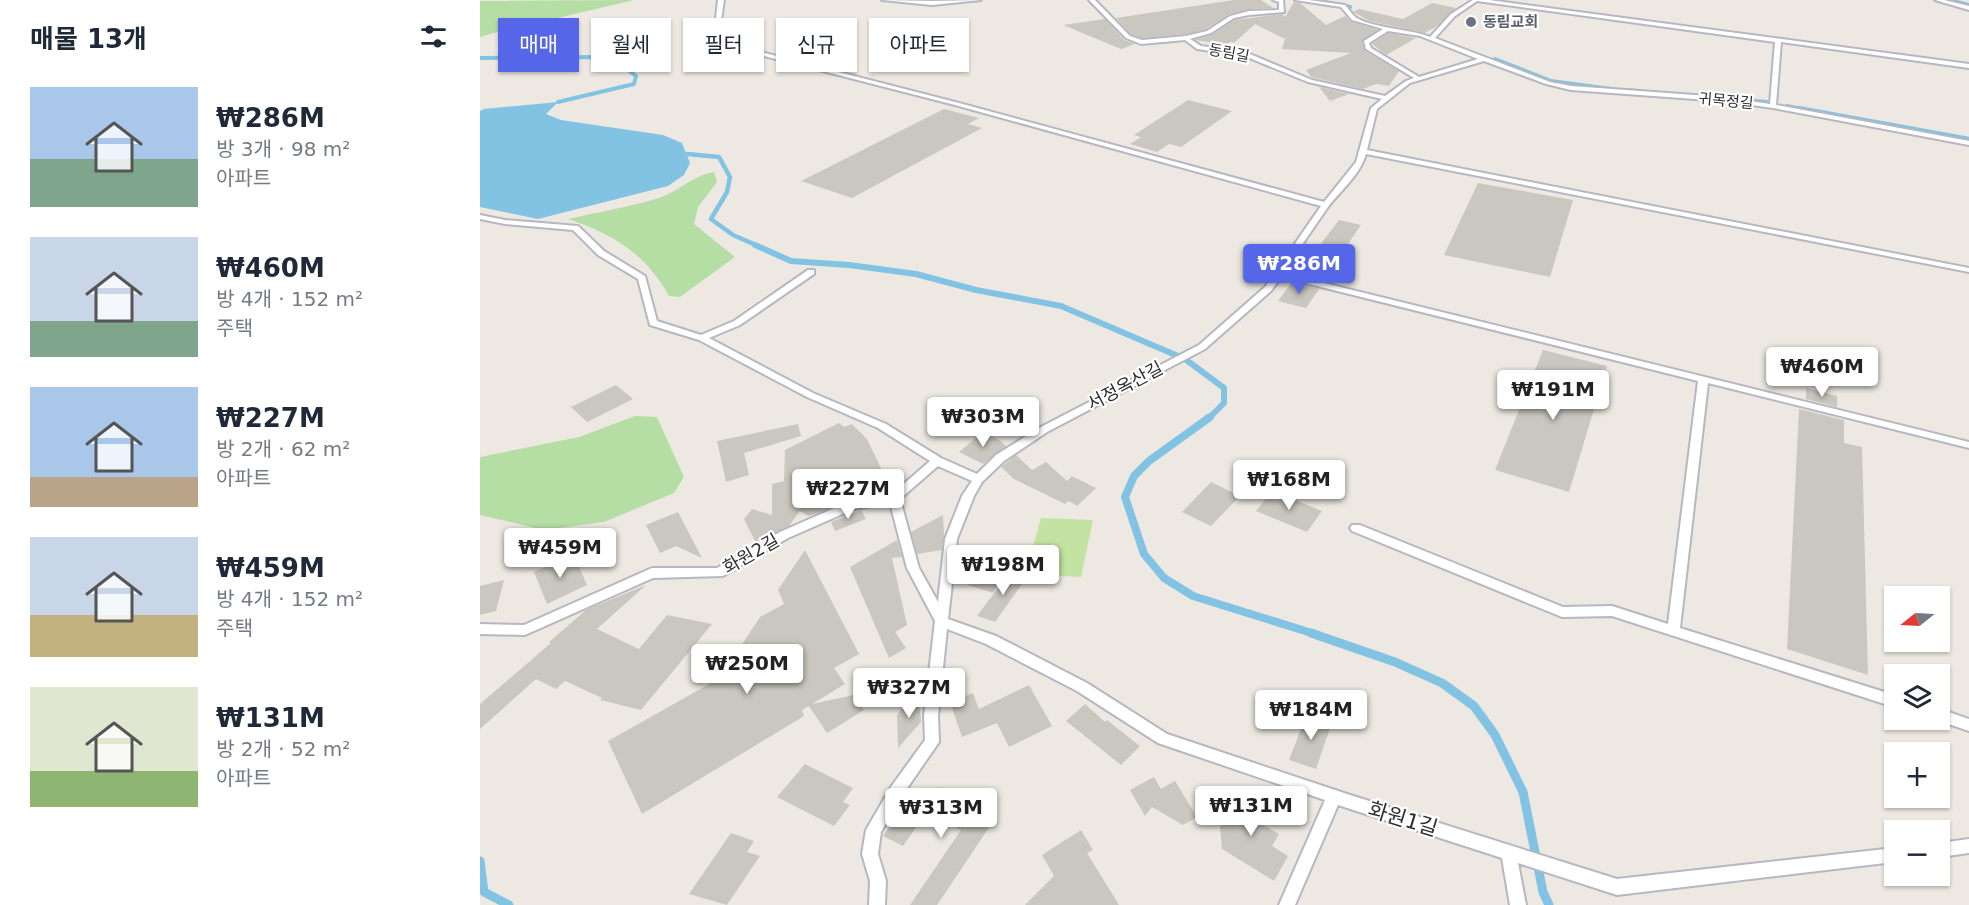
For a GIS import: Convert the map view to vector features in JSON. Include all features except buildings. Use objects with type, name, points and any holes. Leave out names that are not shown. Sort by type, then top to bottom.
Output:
[{"type":"lane","points":[[722,0],[715,42],[957,104],[1326,205]]},
{"type":"lane","points":[[885,0],[932,3],[978,0]]},
{"type":"lane","points":[[1092,0],[1128,37],[1141,42],[1186,38]]},
{"type":"lane","points":[[1278,1],[1288,0]]},
{"type":"lane","points":[[1298,0],[1343,6],[1354,19],[1421,34],[1484,59]]},
{"type":"lane","points":[[1431,39],[1453,15],[1477,0],[1969,66]]},
{"type":"lane","points":[[1938,0],[1969,8]]},
{"type":"lane","points":[[1962,0],[1969,2]]},
{"type":"lane","name":"동림길","points":[[1186,38],[1209,32],[1232,17],[1250,13],[1282,11],[1278,1]]},
{"type":"lane","points":[[1387,28],[1366,42],[1369,49],[1419,79]]},
{"type":"lane","name":"동림길","points":[[1186,38],[1199,48],[1243,53],[1310,81],[1385,98]]},
{"type":"lane","points":[[1773,106],[1778,40]]},
{"type":"lane","name":"서정옥산길","points":[[877,905],[878,881],[870,854],[874,830],[896,792],[932,742],[931,716],[951,540],[968,496],[978,479],[1000,458],[1043,430],[1167,364],[1202,348],[1268,289],[1326,205],[1357,168],[1374,108],[1408,82],[1484,59]]},
{"type":"lane","name":"귀목정길","points":[[1484,59],[1548,83],[1571,88],[1722,99],[1773,106],[1969,143]]},
{"type":"lane","points":[[1362,151],[1969,270]]},
{"type":"lane","points":[[480,217],[505,222],[575,228],[601,253],[642,278],[653,323],[702,338],[810,395],[882,426],[937,461],[978,479]]},
{"type":"lane","points":[[702,338],[737,323],[811,272]]},
{"type":"lane","points":[[1279,274],[1703,381],[1969,445]]},
{"type":"lane","points":[[1674,629],[1703,381]]},
{"type":"lane","points":[[937,461],[894,498],[913,568],[942,622]]},
{"type":"lane","name":"화원2길","points":[[480,629],[525,630],[652,573],[719,573],[784,535],[842,509],[852,505],[894,498]]},
{"type":"lane","points":[[1356,528],[1562,612],[1612,611],[1884,698]]},
{"type":"lane","name":"화원1길","points":[[942,622],[992,640],[1082,687],[1163,739],[1334,797],[1617,887],[1884,856]]},
{"type":"lane","points":[[1950,718],[1969,725]]},
{"type":"lane","points":[[1287,905],[1334,797]]},
{"type":"lane","points":[[1950,849],[1969,846]]},
{"type":"lane","points":[[1509,853],[1518,905]]},
{"type":"green space","points":[[634,0],[558,18],[498,18],[498,32],[480,37],[480,1]]},
{"type":"green space","points":[[714,172],[717,182],[698,207],[694,224],[735,257],[680,297],[669,296],[650,268],[627,247],[600,231],[568,219],[659,198],[700,176]]},
{"type":"green space","points":[[635,416],[657,417],[684,477],[674,493],[604,522],[544,530],[480,515],[480,457],[579,437]]},
{"type":"green space","points":[[1041,518],[1093,520],[1081,577],[1025,574]]},
{"type":"water","points":[[558,102],[546,114],[561,120],[663,135],[682,143],[690,163],[684,175],[668,186],[538,219],[480,207],[480,111]]},
{"type":"waterway","points":[[1314,0],[1350,7]]},
{"type":"waterway","points":[[1949,0],[1969,5]]},
{"type":"waterway","points":[[480,58],[599,57],[619,63],[636,76],[634,84],[558,102]]},
{"type":"waterway","points":[[1495,59],[1551,81],[1611,89]]},
{"type":"waterway","points":[[1625,90],[1767,102]]},
{"type":"waterway","points":[[1787,106],[1807,110]]},
{"type":"waterway","points":[[1798,108],[1969,139]]},
{"type":"waterway","points":[[687,154],[719,157],[730,177],[727,192],[711,219],[733,235],[758,246]]},
{"type":"waterway","points":[[755,245],[791,261],[849,265],[916,274],[976,290],[1061,306],[1185,359],[1224,388],[1224,403],[1210,417]]},
{"type":"waterway","points":[[1210,417],[1149,461],[1134,476],[1125,497],[1144,554],[1164,578],[1193,596],[1315,634]]},
{"type":"waterway","points":[[1311,633],[1395,662],[1442,683],[1474,706],[1495,735],[1523,792],[1543,892],[1549,905]]},
{"type":"waterway","points":[[480,861],[484,892],[509,905]]},
{"type":"place","name":"동림교회","points":[[1471,22]]}]
